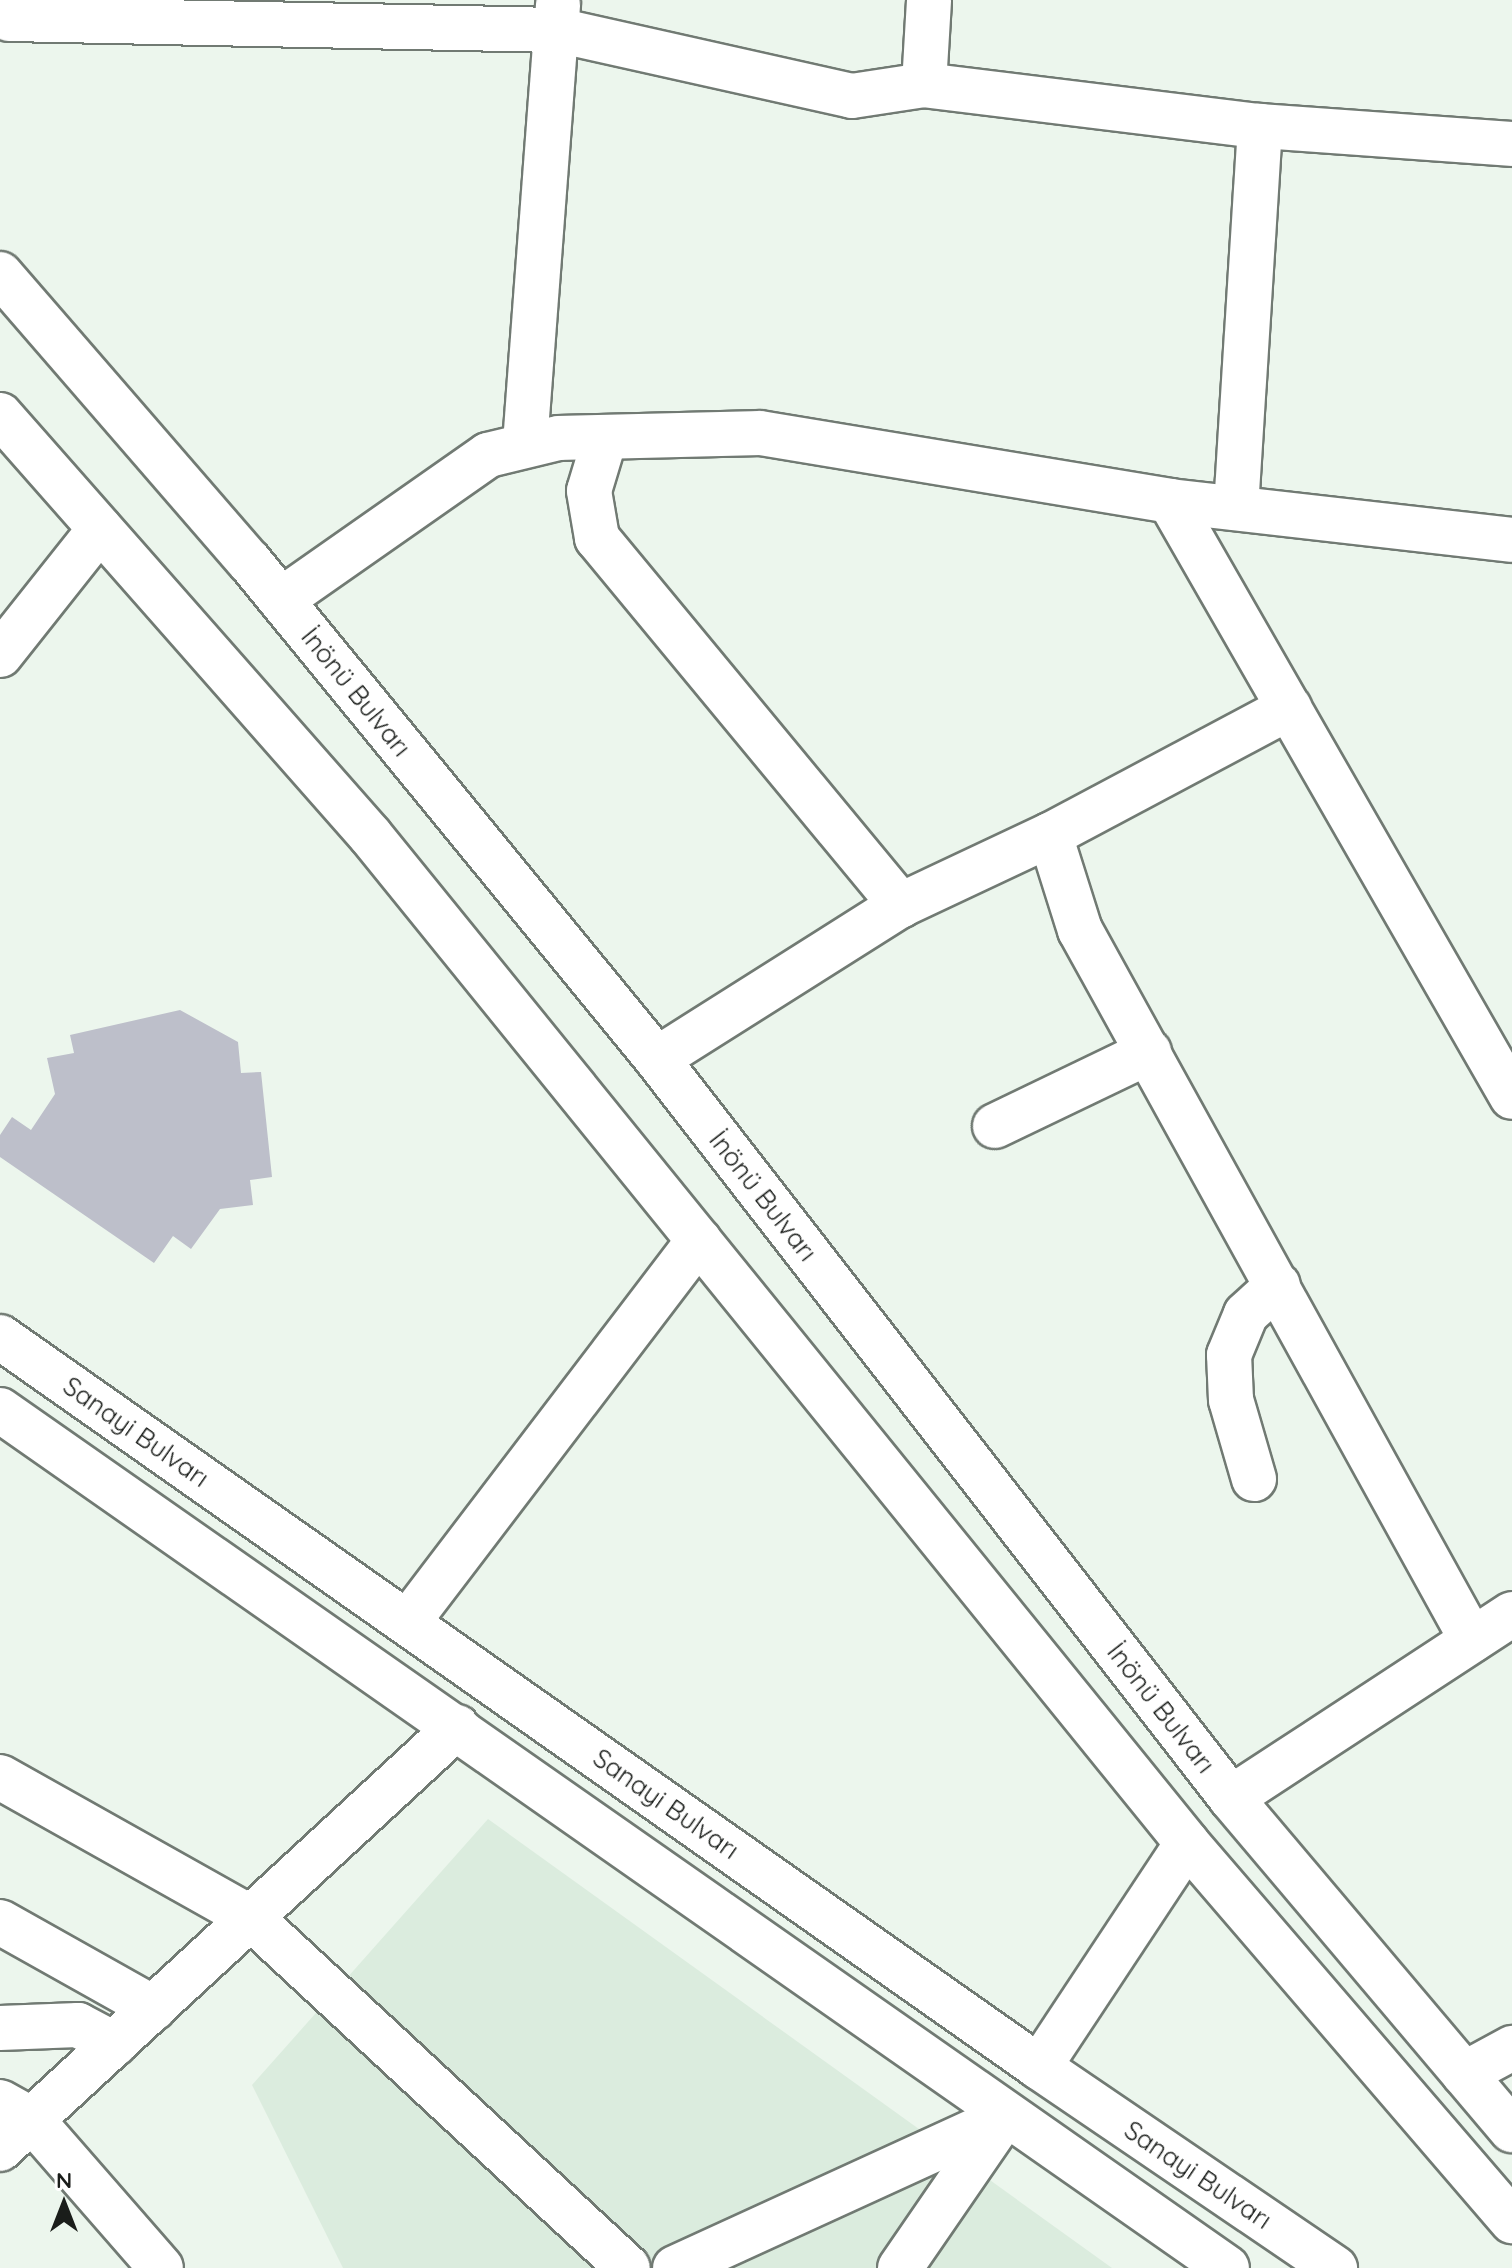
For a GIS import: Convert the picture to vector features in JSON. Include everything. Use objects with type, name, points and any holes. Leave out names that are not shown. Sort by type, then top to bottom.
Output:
[{"type":"street","points":[[924,85],[929,0]]},
{"type":"street","points":[[525,444],[558,15]]},
{"type":"street","points":[[8,16],[558,15],[852,96],[924,85],[1260,126],[1512,144]]},
{"type":"street","points":[[1236,508],[1260,126]]},
{"type":"street","name":"İnönü Bulvarı","points":[[0,274],[281,600],[657,1059],[1231,1798],[1512,2130]]},
{"type":"street","points":[[0,415],[370,835],[1187,1843],[1512,2221]]},
{"type":"street","points":[[281,600],[421,497],[488,455],[525,444],[605,438],[760,433],[1170,501],[1512,540]]},
{"type":"street","points":[[605,438],[589,491],[597,538],[901,905]]},
{"type":"street","points":[[1170,501],[1512,1097]]},
{"type":"street","points":[[0,655],[100,529]]},
{"type":"street","points":[[657,1059],[901,905],[1050,835],[1289,708]]},
{"type":"street","points":[[1050,835],[1080,930],[1472,1640]]},
{"type":"street","points":[[995,1126],[1149,1052]]},
{"type":"street","points":[[408,1622],[699,1240]]},
{"type":"street","points":[[1254,1479],[1231,1400],[1229,1355],[1246,1314],[1278,1285]]},
{"type":"street","name":"Sanayi Bulvarı","points":[[0,1337],[1039,2067],[1335,2268]]},
{"type":"street","points":[[0,1410],[457,1727],[1005,2117],[1227,2268]]},
{"type":"street","points":[[1231,1798],[1512,1614]]},
{"type":"street","points":[[0,2149],[16,2111],[114,2044],[457,1727]]},
{"type":"street","points":[[0,1777],[251,1918],[628,2268]]},
{"type":"street","points":[[917,2262],[1005,2117],[1187,1843]]},
{"type":"street","points":[[0,1922],[153,2008]]},
{"type":"street","points":[[0,2028],[78,2025],[114,2044]]},
{"type":"street","points":[[1464,2074],[1512,2048]]},
{"type":"street","points":[[16,2111],[161,2268]]},
{"type":"street","points":[[675,2268],[1005,2117]]},
{"type":"shaded area","points":[[488,1819],[1112,2268],[343,2268],[252,2085]]},
{"type":"building","points":[[180,1010],[238,1042],[241,1073],[261,1072],[272,1177],[250,1180],[253,1205],[220,1209],[191,1249],[173,1236],[154,1263],[0,1157],[0,1135],[12,1117],[31,1130],[55,1094],[47,1058],[74,1053],[70,1035]]}]
